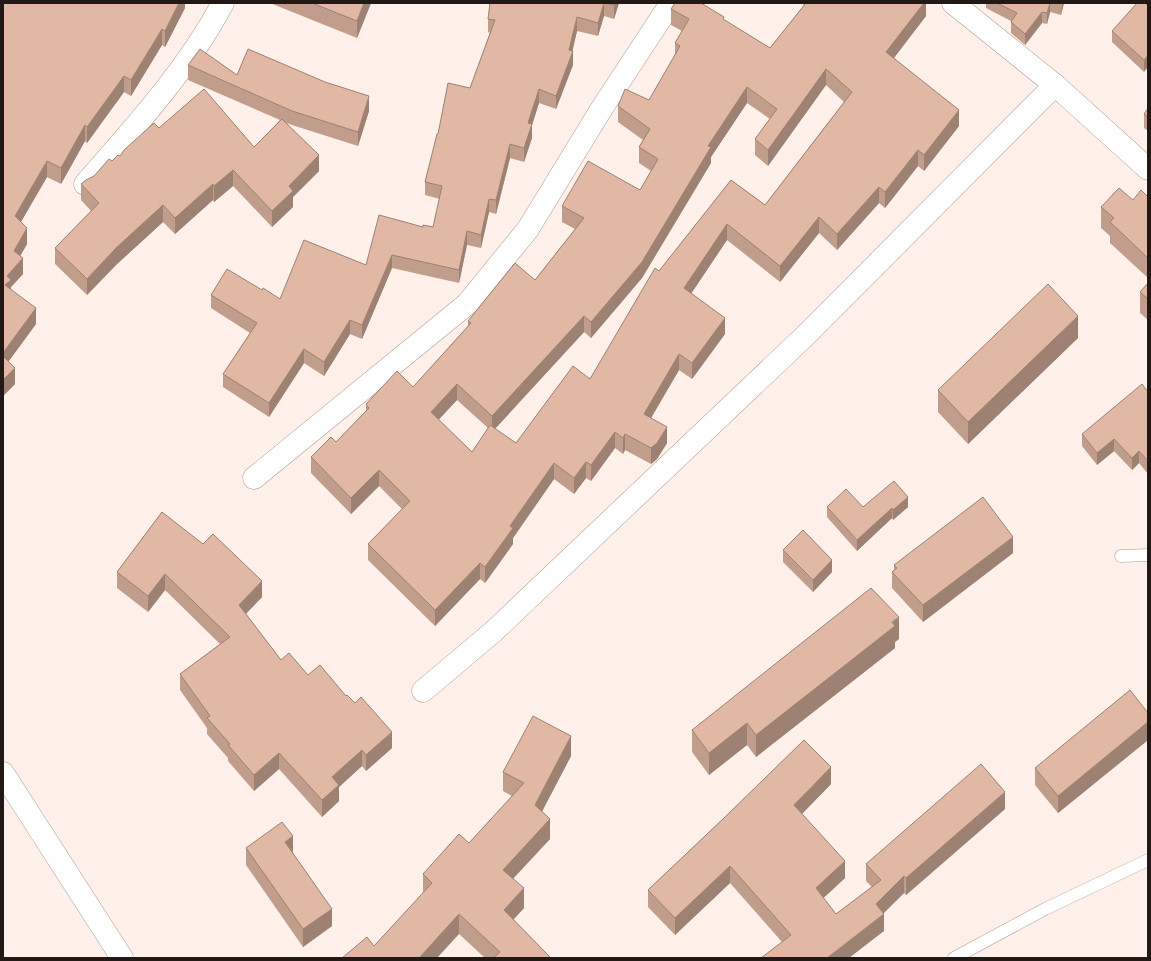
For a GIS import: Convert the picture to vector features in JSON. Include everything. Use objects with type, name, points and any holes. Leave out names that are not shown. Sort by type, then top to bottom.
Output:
[{"type":"street","points":[[85,184],[143,119],[210,28],[223,3]]},
{"type":"street","points":[[254,478],[467,304],[528,229],[602,108],[671,3]]},
{"type":"street","points":[[953,3],[1055,85],[1148,169]]},
{"type":"street","points":[[423,691],[494,631],[806,335],[1055,85]]},
{"type":"street","points":[[3,773],[122,958]]},
{"type":"lane","points":[[1120,556],[1148,555]]},
{"type":"lane","points":[[954,958],[1045,909],[1148,860]]},
{"type":"building","points":[[3,3],[179,3],[165,31],[162,29],[131,80],[124,76],[87,127],[85,125],[61,168],[47,161],[15,216],[27,228],[14,251],[23,258],[7,276],[11,280],[5,285],[36,308],[3,353]]},
{"type":"building","points":[[312,3],[364,3],[357,21]]},
{"type":"building","points":[[490,3],[604,3],[598,23],[577,17],[569,50],[573,51],[556,96],[539,89],[528,123],[532,124],[524,148],[510,144],[496,200],[489,199],[481,235],[467,231],[459,270],[392,255],[362,325],[350,320],[324,362],[304,349],[269,403],[223,374],[257,323],[211,295],[227,269],[280,299],[304,240],[366,265],[379,215],[423,227],[423,225],[433,227],[442,186],[425,182],[438,134],[448,83],[470,88],[495,20],[488,19]]},
{"type":"building","points":[[675,3],[701,3],[724,17],[723,19],[770,48],[806,3],[924,3],[886,52],[959,110],[924,155],[918,150],[885,192],[879,187],[837,234],[819,217],[780,266],[727,224],[684,288],[725,318],[692,363],[679,354],[644,414],[667,427],[657,443],[651,448],[625,434],[623,438],[615,432],[591,465],[586,462],[574,478],[554,463],[510,526],[513,528],[485,567],[480,563],[435,610],[368,544],[410,501],[379,470],[351,498],[311,457],[331,437],[336,442],[369,408],[366,404],[397,371],[413,387],[471,323],[468,321],[515,263],[535,280],[584,218],[562,206],[588,161],[640,190],[658,159],[639,147],[650,129],[618,106],[625,89],[649,100],[680,46],[675,43],[689,19],[671,9]],"holes":[[[826,69],[852,92],[765,205],[731,180],[659,271],[655,268],[590,379],[573,366],[516,443],[490,425],[472,452],[431,412],[457,384],[492,416],[584,316],[591,322],[642,262],[711,147],[708,146],[747,87],[777,109],[755,139],[768,150]]]},
{"type":"building","points":[[997,3],[1050,3],[1047,13],[1042,12],[1025,34],[1011,22],[1017,13]]},
{"type":"building","points":[[1137,3],[1145,3],[1148,6],[1148,55],[1144,60],[1112,31]]},
{"type":"building","points":[[200,49],[237,75],[248,49],[325,82],[369,96],[358,132],[292,111],[188,65]]},
{"type":"building","points":[[204,89],[254,147],[282,119],[319,155],[289,186],[293,191],[272,211],[233,170],[214,186],[213,184],[175,218],[163,205],[116,248],[87,279],[55,248],[99,203],[81,184],[94,176],[109,159],[112,161],[118,155],[120,156],[124,150],[154,123],[159,128]]},
{"type":"building","points":[[1148,108],[1148,117],[1144,114]]},
{"type":"building","points":[[1119,188],[1133,200],[1141,190],[1148,197],[1148,258],[1110,222],[1114,218],[1101,207]]},
{"type":"building","points":[[1148,283],[1148,299],[1140,292]]},
{"type":"building","points":[[1048,284],[1078,316],[968,422],[938,390]]},
{"type":"building","points":[[3,356],[15,368],[3,380]]},
{"type":"building","points":[[1142,384],[1148,392],[1148,461],[1139,451],[1132,458],[1114,439],[1097,453],[1082,434]]},
{"type":"building","points":[[894,481],[908,497],[893,510],[892,508],[857,540],[827,507],[846,489],[863,507]]},
{"type":"building","points":[[983,497],[1013,537],[923,605],[892,572],[897,568],[894,565]]},
{"type":"building","points":[[162,512],[203,544],[213,534],[262,581],[239,605],[281,660],[289,653],[308,675],[320,665],[346,696],[347,695],[355,703],[361,697],[392,732],[366,755],[362,750],[332,777],[339,785],[322,800],[279,753],[254,775],[228,745],[230,744],[207,718],[210,716],[180,674],[230,637],[165,574],[148,596],[117,572]]},
{"type":"building","points":[[803,530],[832,560],[813,580],[783,550]]},
{"type":"building","points":[[871,588],[899,617],[892,622],[895,626],[756,735],[747,723],[709,753],[692,730]]},
{"type":"building","points":[[1130,690],[1148,713],[1148,722],[1058,796],[1035,768]]},
{"type":"building","points":[[533,716],[571,736],[535,805],[550,819],[503,870],[524,888],[504,910],[551,958],[494,958],[500,952],[459,914],[419,958],[342,958],[367,937],[374,946],[432,883],[423,874],[459,834],[469,843],[524,783],[503,772]]},
{"type":"building","points":[[804,740],[831,767],[794,805],[845,861],[816,888],[836,914],[881,880],[866,864],[981,764],[1005,792],[906,878],[904,876],[876,904],[884,914],[827,958],[761,958],[791,935],[730,866],[675,918],[648,890]]},
{"type":"building","points":[[282,822],[293,836],[285,842],[332,909],[303,929],[246,848]]}]
